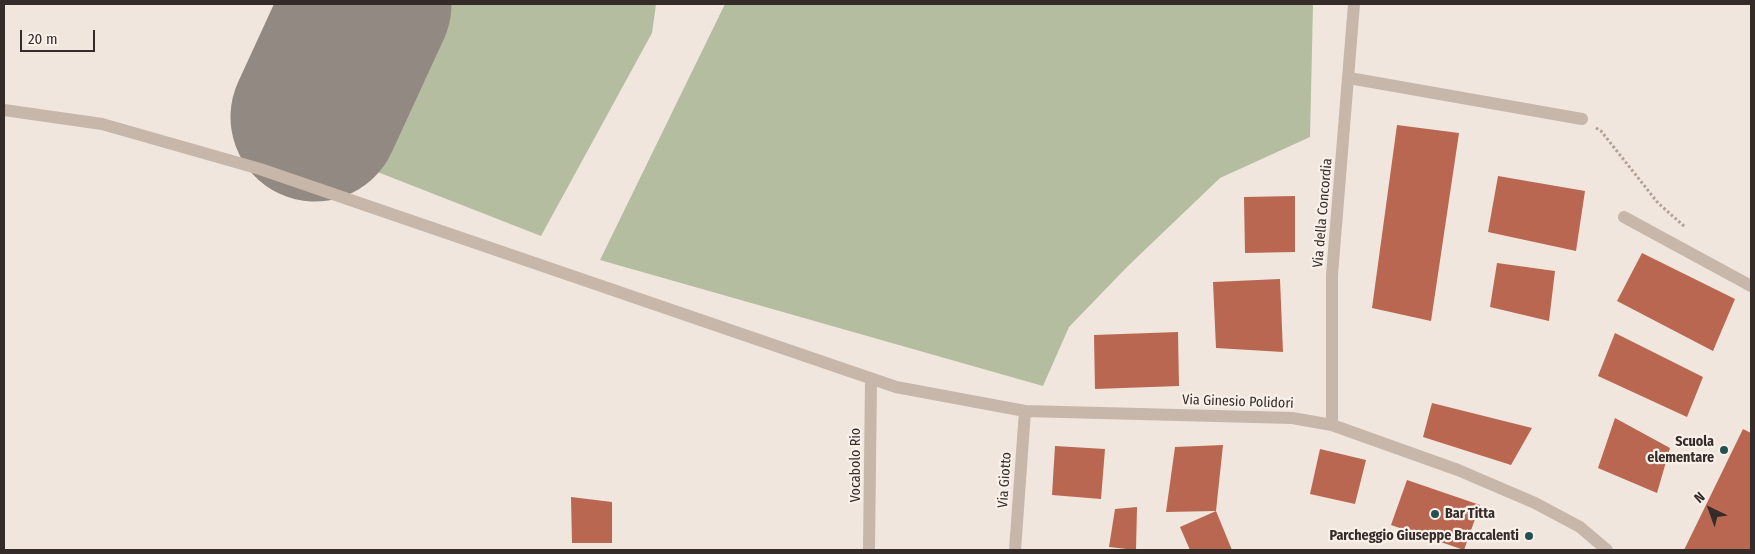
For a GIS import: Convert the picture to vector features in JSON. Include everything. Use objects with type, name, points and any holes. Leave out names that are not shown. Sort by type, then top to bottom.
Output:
[{"type":"street","name":"Via della Concordia","points":[[1332,426],[1332,276],[1354,4]]},
{"type":"street","points":[[1349,78],[1582,119]]},
{"type":"street","name":"Via Ginesio Polidori","points":[[4,110],[102,124],[260,169],[896,387],[1025,411],[1292,418],[1332,426],[1458,470],[1535,503],[1580,527],[1607,550]]},
{"type":"street","points":[[1624,217],[1751,286]]},
{"type":"street","name":"Vocabolo Rio","points":[[869,550],[871,380]]},
{"type":"street","name":"Via Giotto","points":[[1015,550],[1025,411]]},
{"type":"path","points":[[1582,119],[1601,131],[1658,203],[1691,232]]},
{"type":"green space","points":[[316,4],[656,4],[652,33],[541,236],[260,126]]},
{"type":"green space","points":[[725,4],[1313,4],[1310,137],[1220,178],[1128,266],[1069,327],[1043,386],[600,260]]},
{"type":"building","points":[[1397,125],[1459,133],[1431,321],[1372,308]]},
{"type":"building","points":[[1498,176],[1585,191],[1576,251],[1488,232]]},
{"type":"building","points":[[1295,196],[1295,252],[1245,253],[1244,197]]},
{"type":"building","points":[[1642,253],[1735,299],[1713,351],[1617,301]]},
{"type":"building","points":[[1497,263],[1555,271],[1549,321],[1490,307]]},
{"type":"building","points":[[1280,279],[1283,352],[1216,348],[1213,282]]},
{"type":"building","points":[[1178,332],[1179,386],[1095,389],[1094,335]]},
{"type":"building","points":[[1615,333],[1703,377],[1687,417],[1598,376]]},
{"type":"building","points":[[1432,403],[1532,428],[1511,465],[1423,437]]},
{"type":"building","points":[[1615,418],[1670,448],[1657,493],[1598,468]]},
{"type":"building","points":[[1743,429],[1751,433],[1751,550],[1684,550]]},
{"type":"building","points":[[1223,445],[1216,511],[1166,512],[1175,447]]},
{"type":"building","points":[[1055,446],[1105,449],[1101,499],[1052,495]]},
{"type":"building","points":[[1320,449],[1366,460],[1355,504],[1310,494]]},
{"type":"building","points":[[1407,480],[1480,505],[1464,550],[1391,525]]},
{"type":"building","points":[[571,497],[612,502],[612,543],[572,543]]},
{"type":"building","points":[[1137,507],[1136,550],[1109,547],[1115,509]]},
{"type":"building","points":[[1216,511],[1232,550],[1190,550],[1180,527]]},
{"type":"runway","points":[[315,117],[367,4]]},
{"type":"place","name":"Scuola elementare","points":[[1724,450]]},
{"type":"place","name":"Bar Titta","points":[[1435,514]]},
{"type":"place","name":"Parcheggio Giuseppe Braccalenti","points":[[1529,536]]}]
